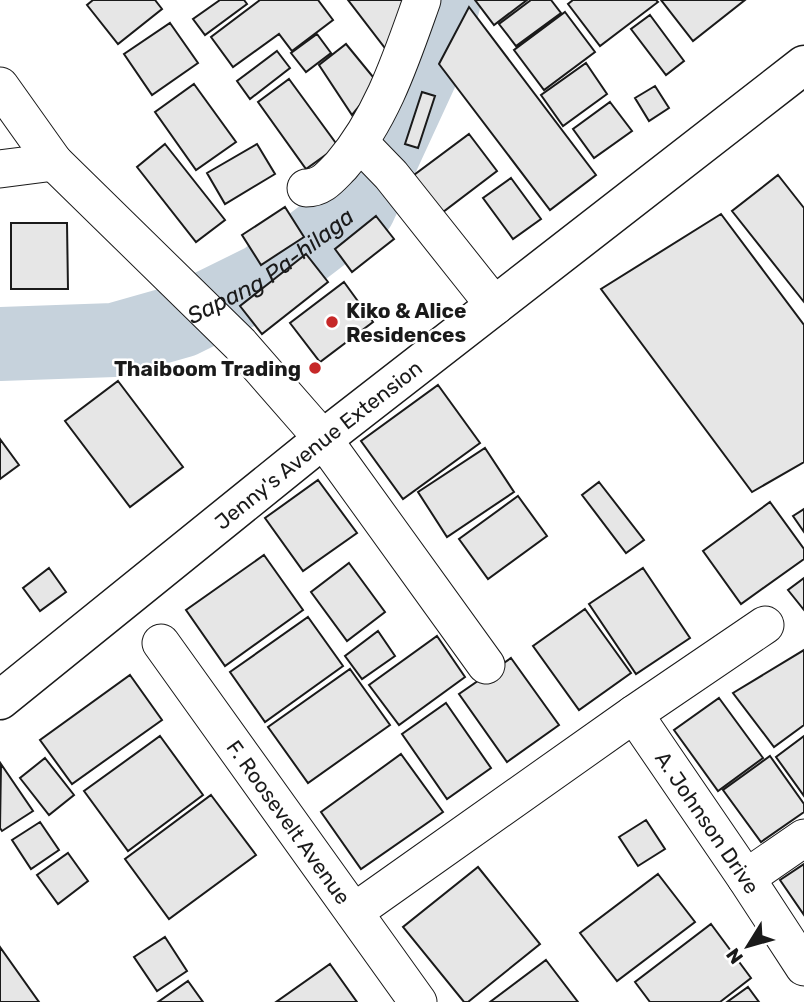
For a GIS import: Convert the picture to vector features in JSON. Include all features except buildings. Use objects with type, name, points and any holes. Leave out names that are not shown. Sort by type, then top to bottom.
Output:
[{"type":"street","points":[[306,188],[316,188],[374,158],[394,80],[422,0]]},
{"type":"street","name":"Jenny's Avenue Extension","points":[[0,700],[323,439],[804,65]]},
{"type":"street","points":[[0,86],[54,162],[240,344],[323,439],[486,665]]},
{"type":"street","points":[[374,158],[495,306]]},
{"type":"street","points":[[0,169],[54,162]]},
{"type":"street","points":[[354,912],[765,625]]},
{"type":"street","name":"F. Roosevelt Avenue","points":[[161,643],[418,1002]]},
{"type":"street","name":"A. Johnson Drive","points":[[634,714],[804,967]]},
{"type":"street","points":[[746,878],[804,838]]},
{"type":"waterway","name":"Sapang Pa-hilaga","points":[[0,344],[114,340],[181,321],[264,280],[359,207],[430,53],[444,0]]},
{"type":"place","name":"Kiko & Alice Residences","points":[[332,322]]},
{"type":"place","name":"Thaiboom Trading","points":[[315,368]]}]
